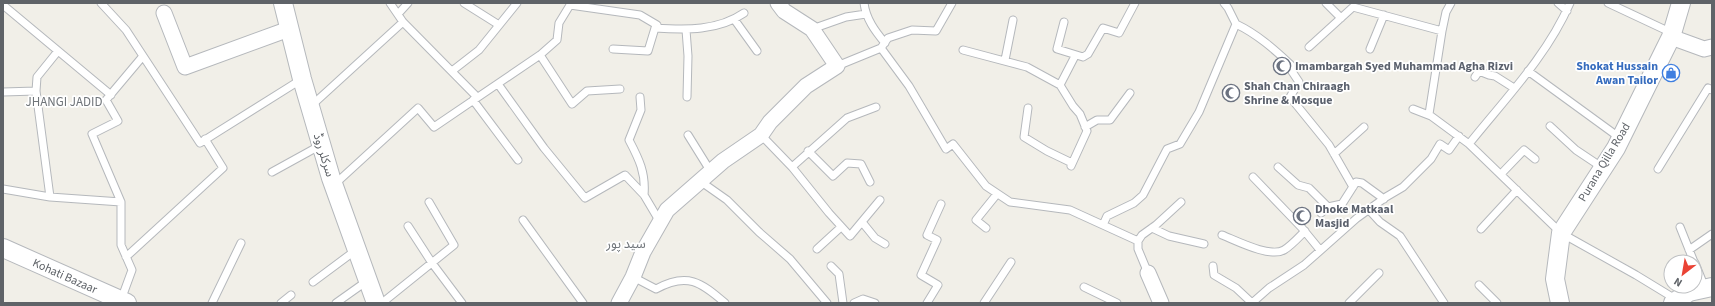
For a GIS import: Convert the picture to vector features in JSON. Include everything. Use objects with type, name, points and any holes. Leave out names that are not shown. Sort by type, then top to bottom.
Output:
[{"type":"street","name":"سرکلر روڈ","points":[[283,3],[302,79],[333,185],[376,303]]},
{"type":"street","points":[[619,303],[634,277],[643,252],[667,210],[723,161],[761,135],[770,122],[806,86],[837,66],[812,29],[784,11],[778,3]]},
{"type":"street","name":"Purana Qilla Road","points":[[1560,303],[1555,279],[1561,233],[1620,139],[1672,35],[1681,3]]},
{"type":"street","points":[[166,8],[185,67],[289,29]]},
{"type":"street","points":[[1672,35],[1704,49],[1712,48]]},
{"type":"street","name":"Kohati Bazaar","points":[[3,248],[124,302]]},
{"type":"street","points":[[1148,273],[1161,303]]},
{"type":"street","points":[[1675,302],[1689,292],[1709,288]]},
{"type":"lane","points":[[101,3],[126,30],[200,142],[302,79]]},
{"type":"lane","points":[[390,3],[403,22],[452,71],[475,99],[518,160]]},
{"type":"lane","points":[[398,14],[408,3]]},
{"type":"lane","points":[[464,3],[499,25]]},
{"type":"lane","points":[[452,71],[479,50],[517,3]]},
{"type":"lane","points":[[864,3],[866,14],[874,30],[946,149],[952,144],[986,186],[1010,202],[1070,210],[1138,241]]},
{"type":"lane","points":[[837,66],[883,45],[888,38],[912,30],[936,31],[952,3]]},
{"type":"lane","points":[[1064,22],[1057,49],[1075,56],[1083,57],[1088,54],[1103,28],[1119,33],[1135,3]]},
{"type":"lane","points":[[1224,3],[1236,24],[1249,31],[1273,48],[1290,65],[1291,70],[1299,82],[1290,97],[1314,125],[1334,154],[1353,187]]},
{"type":"lane","points":[[1326,3],[1341,18]]},
{"type":"lane","points":[[1429,114],[1442,31],[1446,12],[1451,3]]},
{"type":"lane","points":[[1558,3],[1567,11]]},
{"type":"lane","points":[[1470,144],[1528,71],[1552,38],[1570,3]]},
{"type":"lane","points":[[1608,3],[1672,35]]},
{"type":"lane","points":[[3,5],[111,95]]},
{"type":"lane","points":[[333,185],[418,108],[434,127],[540,54],[557,40],[559,23],[570,5],[640,15],[657,25],[648,51],[613,49]]},
{"type":"lane","points":[[1309,47],[1353,5],[1442,31]]},
{"type":"lane","points":[[655,28],[686,30],[715,26],[734,19],[744,13]]},
{"type":"lane","points":[[812,29],[846,17],[866,14]]},
{"type":"lane","points":[[1370,50],[1384,15]]},
{"type":"lane","points":[[734,19],[757,50]]},
{"type":"lane","points":[[1005,60],[1013,20]]},
{"type":"lane","points":[[310,107],[403,22]]},
{"type":"lane","points":[[1103,225],[1107,216],[1134,203],[1143,195],[1167,149],[1180,144],[1199,112],[1236,24]]},
{"type":"lane","points":[[686,30],[688,56],[687,97]]},
{"type":"lane","points":[[962,50],[1005,60],[1027,67],[1060,85],[1073,106],[1080,114],[1087,131],[1071,164],[1024,137],[1028,108]]},
{"type":"lane","points":[[50,197],[36,91],[37,78],[58,51]]},
{"type":"lane","points":[[540,54],[572,104],[587,91],[620,89]]},
{"type":"lane","points":[[124,302],[132,270],[121,245],[121,202],[92,134],[118,122],[106,100],[143,56]]},
{"type":"lane","points":[[1060,85],[1075,56]]},
{"type":"lane","points":[[1475,77],[1478,71],[1495,76],[1514,88]]},
{"type":"lane","points":[[1528,71],[1620,139]]},
{"type":"lane","points":[[498,84],[544,148],[585,198],[625,175],[644,195],[660,222]]},
{"type":"lane","points":[[1658,169],[1708,88],[1712,90]]},
{"type":"lane","points":[[3,92],[36,91]]},
{"type":"lane","points":[[1086,127],[1096,120],[1110,120],[1130,93]]},
{"type":"lane","points":[[640,97],[641,110],[629,140],[639,159],[645,181],[644,195]]},
{"type":"lane","points":[[792,167],[808,151],[847,118],[876,107]]},
{"type":"lane","points":[[1413,109],[1429,114],[1470,144],[1561,233],[1636,275],[1675,302]]},
{"type":"lane","points":[[1334,154],[1364,126]]},
{"type":"lane","points":[[1550,126],[1576,150],[1603,168]]},
{"type":"lane","points":[[688,135],[705,176],[759,232],[790,259],[827,303]]},
{"type":"lane","points":[[761,135],[792,167],[850,236],[880,200]]},
{"type":"lane","points":[[1213,266],[1214,275],[1236,288],[1252,303],[1269,288],[1304,265],[1344,229],[1384,199],[1403,187],[1431,159],[1440,144],[1449,150],[1459,136]]},
{"type":"lane","points":[[126,257],[223,168],[206,139]]},
{"type":"lane","points":[[272,172],[321,145]]},
{"type":"lane","points":[[1501,174],[1524,150],[1534,159]]},
{"type":"lane","points":[[808,151],[833,176],[847,163],[861,164],[870,182]]},
{"type":"lane","points":[[1278,167],[1298,185],[1310,188],[1328,207]]},
{"type":"lane","points":[[1253,177],[1305,231],[1320,250]]},
{"type":"lane","points":[[1321,213],[1328,207],[1342,204],[1356,182],[1362,183],[1384,199]]},
{"type":"lane","points":[[3,189],[50,197],[121,202]]},
{"type":"lane","points":[[1481,229],[1517,190]]},
{"type":"lane","points":[[986,228],[976,220],[997,194]]},
{"type":"lane","points":[[382,303],[454,245],[429,202]]},
{"type":"lane","points":[[1148,273],[1138,249],[1138,241],[1142,235],[1181,202]]},
{"type":"lane","points":[[927,303],[938,285],[921,275],[937,240],[927,235],[941,204]]},
{"type":"lane","points":[[1369,210],[1380,222],[1400,236],[1442,302]]},
{"type":"lane","points":[[523,220],[583,303]]},
{"type":"lane","points":[[862,222],[875,238],[885,244]]},
{"type":"lane","points":[[408,226],[432,263],[462,303]]},
{"type":"lane","points":[[817,249],[841,227]]},
{"type":"lane","points":[[1680,227],[1691,254]]},
{"type":"lane","points":[[1152,228],[1169,236],[1204,244]]},
{"type":"lane","points":[[1222,235],[1265,252],[1277,252],[1284,250],[1305,231]]},
{"type":"lane","points":[[1689,250],[1712,234]]},
{"type":"lane","points":[[212,303],[241,244]]},
{"type":"lane","points":[[313,282],[356,250]]},
{"type":"lane","points":[[984,303],[1011,262]]},
{"type":"lane","points":[[831,266],[839,274],[843,303]]},
{"type":"lane","points":[[1349,303],[1379,273]]},
{"type":"lane","points":[[634,277],[656,289],[665,284],[678,280],[690,280],[708,288],[725,303]]},
{"type":"lane","points":[[1703,277],[1709,288]]},
{"type":"lane","points":[[336,303],[368,280]]},
{"type":"lane","points":[[1479,285],[1497,303]]},
{"type":"lane","points":[[1084,287],[1117,303]]},
{"type":"lane","points":[[281,303],[290,294]]},
{"type":"lane","points":[[854,303],[863,299],[875,303]]},
{"type":"place","name":"Imambargah Syed Muhammad Agha Rizvi","points":[[1282,66]]},
{"type":"place","name":"Shokat Hussain Awan Tailor","points":[[1671,73]]},
{"type":"place","name":"Shah Chan Chiraagh Shrine & Mosque","points":[[1231,93]]},
{"type":"place","name":"Dhoke Matkaal Masjid","points":[[1302,216]]},
{"type":"district","name":"JHANGI JADID","points":[[64,101]]},
{"type":"district","name":"سید پور","points":[[626,243]]}]
